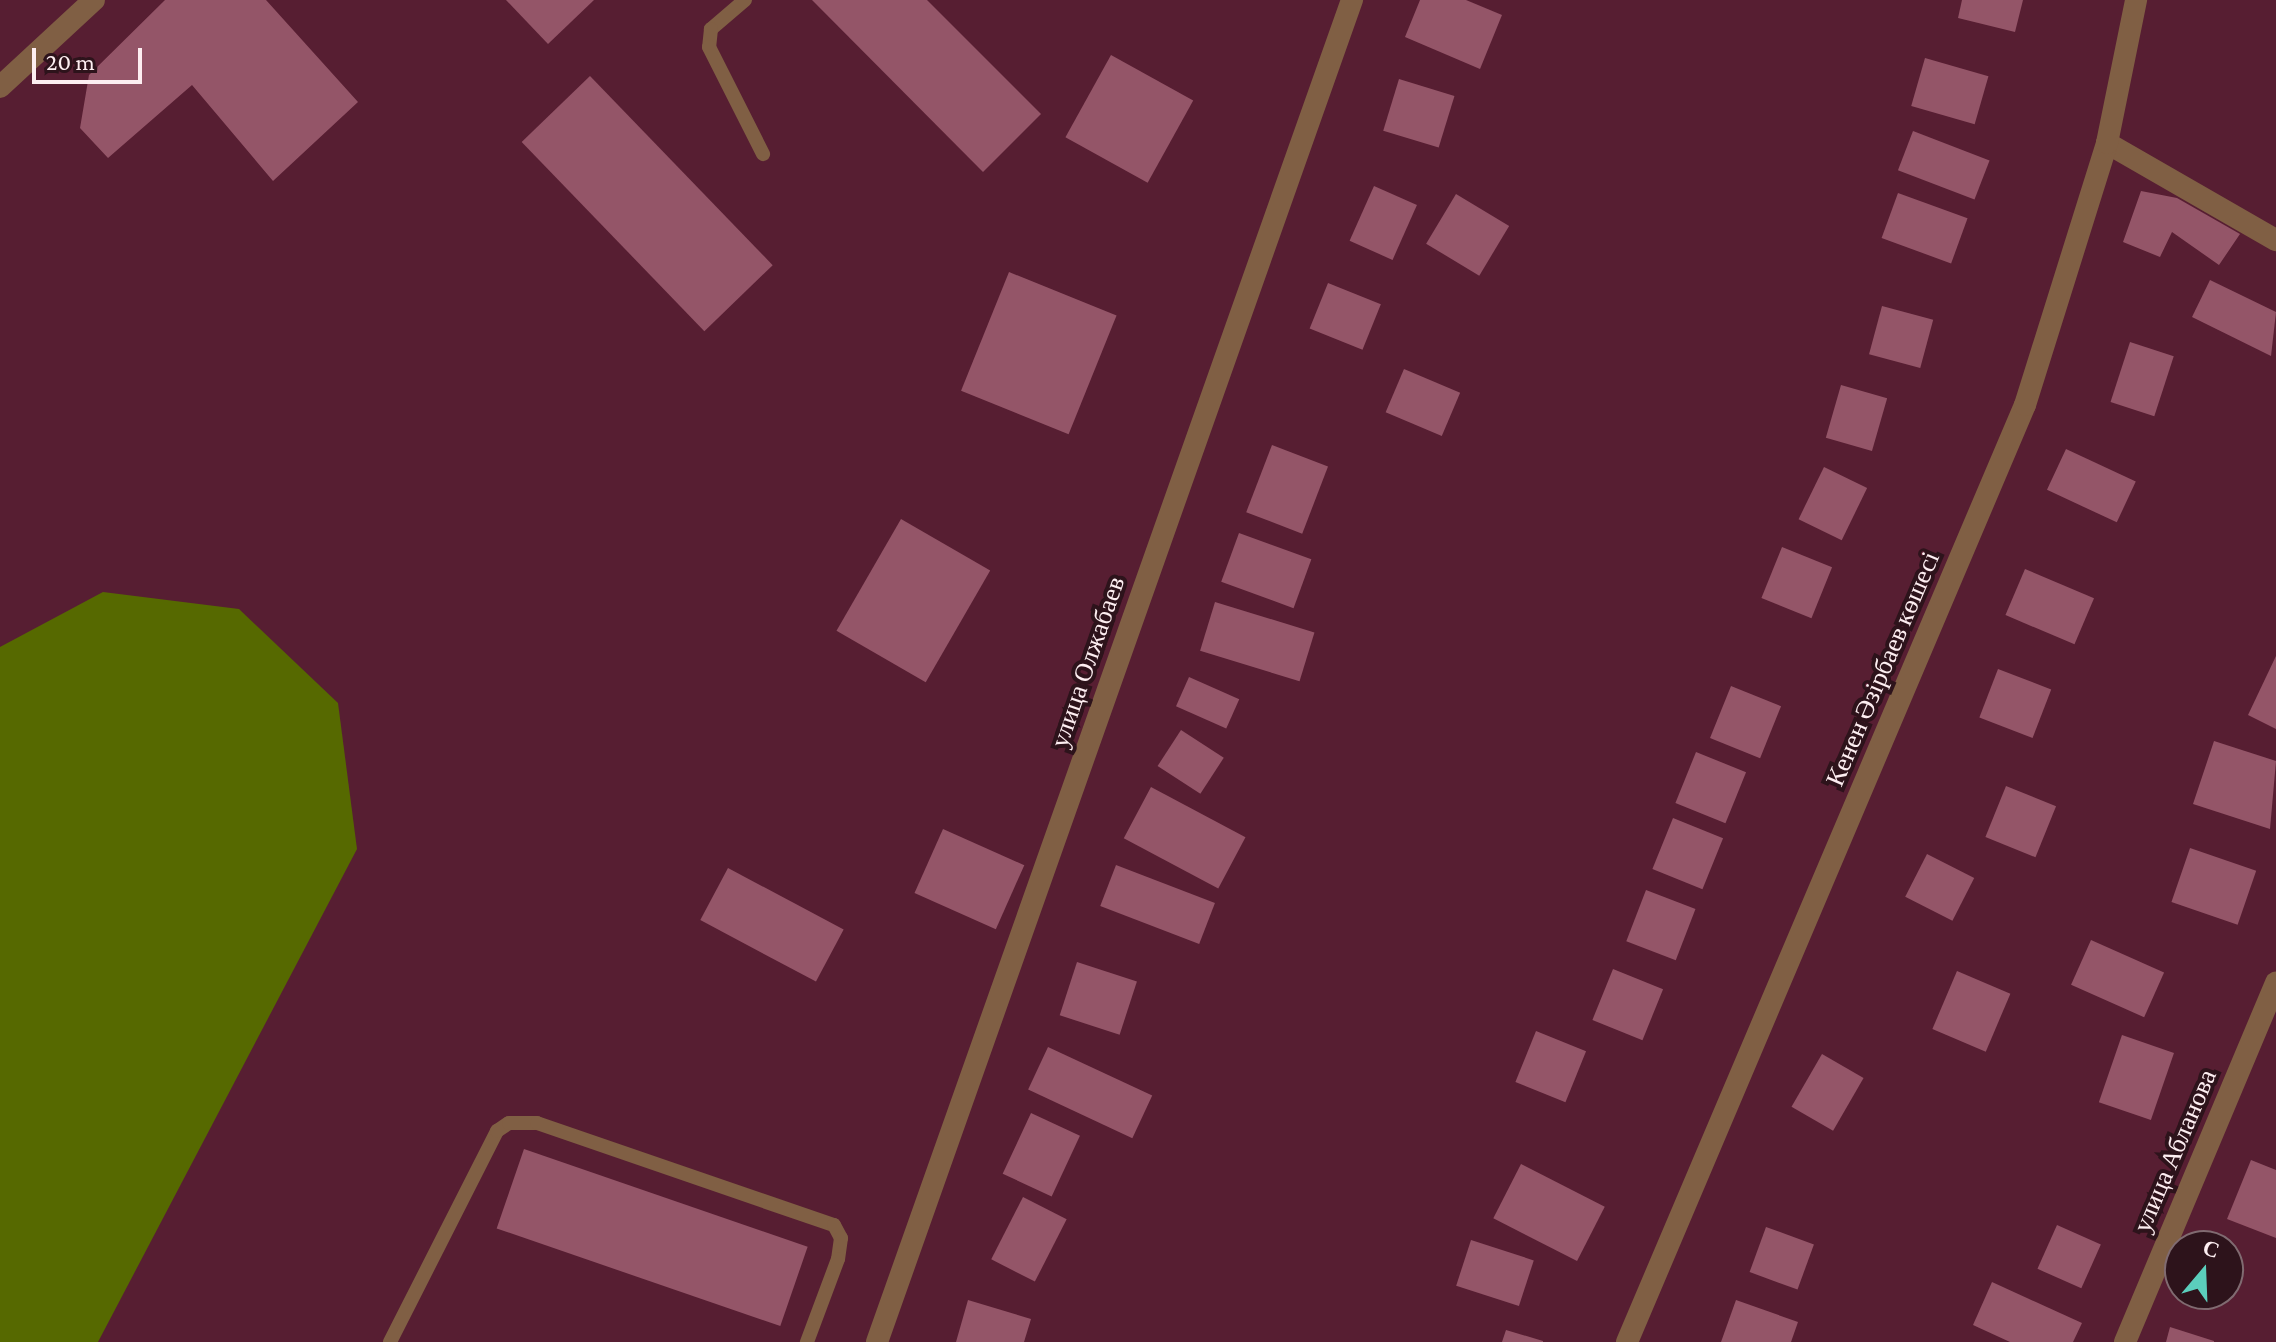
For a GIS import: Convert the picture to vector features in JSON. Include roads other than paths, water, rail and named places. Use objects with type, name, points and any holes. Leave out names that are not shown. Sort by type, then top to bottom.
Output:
[{"type":"street","points":[[0,87],[94,0]]},
{"type":"street","name":"улица Олжабаев","points":[[877,1342],[1352,0]]},
{"type":"street","name":"Кенен Әзірбаев көшесі","points":[[1627,1342],[2025,405],[2107,143],[2136,0]]},
{"type":"street","points":[[2107,143],[2276,240]]},
{"type":"street","name":"улица Абланова","points":[[2125,1342],[2276,982]]},
{"type":"lane","points":[[745,0],[711,29],[709,47],[763,154]]},
{"type":"lane","points":[[390,1342],[497,1131],[509,1123],[537,1123],[834,1225],[841,1238],[838,1259],[807,1342]]}]
